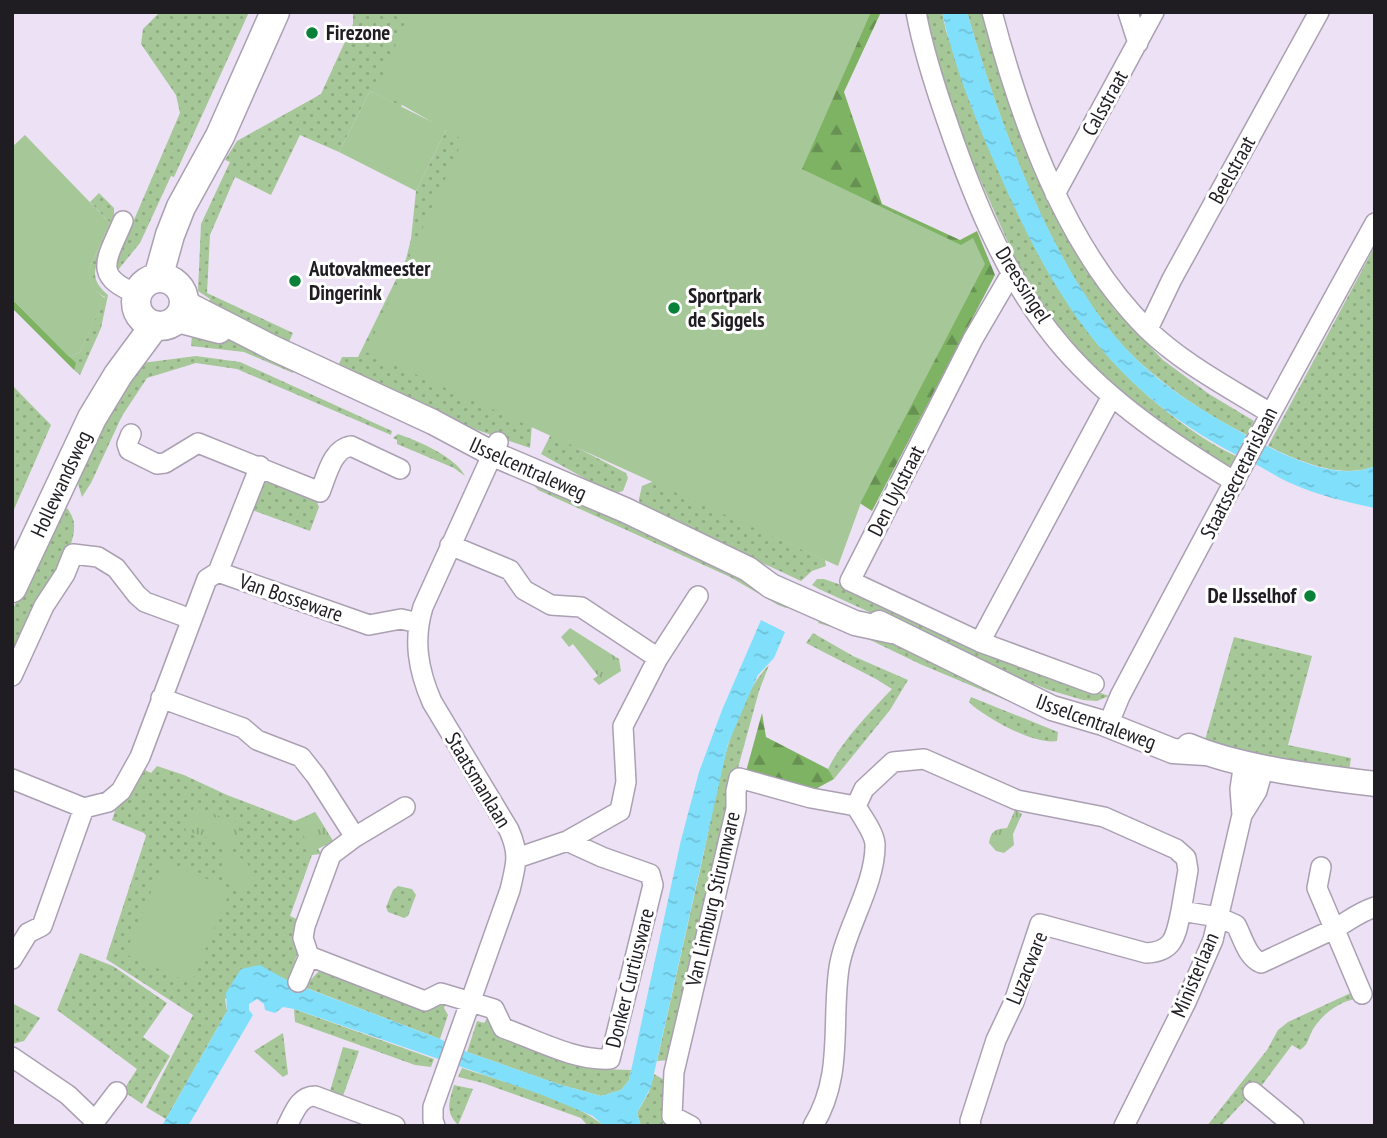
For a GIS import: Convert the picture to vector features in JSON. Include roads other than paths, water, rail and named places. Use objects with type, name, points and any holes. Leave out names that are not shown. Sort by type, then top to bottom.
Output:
[{"type":"main road","name":"Hollewandsweg","points":[[12,587],[92,418],[98,392],[160,302],[170,235],[181,207],[201,173],[275,12]]},
{"type":"street","name":"Dreessingel","points":[[915,12],[932,77],[955,143],[973,192],[1011,274],[1063,348],[1112,396],[1142,422],[1236,480]]},
{"type":"street","points":[[992,12],[1008,73],[1055,194],[1076,235],[1102,276],[1148,330],[1196,368],[1270,413]]},
{"type":"street","points":[[1128,12],[1138,43]]},
{"type":"street","name":"Calsstraat","points":[[1055,194],[1154,12]]},
{"type":"street","name":"Beelstraat","points":[[1148,330],[1172,279],[1319,12]]},
{"type":"street","points":[[123,221],[106,268],[114,283],[160,302]]},
{"type":"street","name":"Staatssecretarislaan","points":[[1111,717],[1270,413],[1375,223]]},
{"type":"street","name":"Den Uylstraat","points":[[1011,274],[973,339],[850,582],[980,642],[1094,684]]},
{"type":"street","name":"IJsselcentraleweg","points":[[160,302],[273,348],[495,448],[748,569],[771,586],[855,623],[892,631],[992,677],[1053,696],[1205,752],[1254,764],[1375,784]]},
{"type":"street","points":[[980,642],[1112,396]]},
{"type":"street","points":[[131,434],[127,444],[129,450],[157,464],[165,463],[198,443],[320,492],[337,452],[344,447],[351,446],[400,469]]},
{"type":"street","name":"Staatsmanlaan","points":[[495,448],[450,545],[418,623],[419,666],[432,702],[509,830],[517,848],[517,858]]},
{"type":"street","points":[[218,572],[260,466]]},
{"type":"street","points":[[450,545],[510,570],[524,590],[551,605],[581,607],[658,658]]},
{"type":"street","points":[[12,676],[44,606],[65,574],[73,554],[98,557],[116,568],[136,595],[145,602],[191,619]]},
{"type":"street","name":"Van Bosseware","points":[[84,808],[108,802],[121,791],[140,758],[207,579],[218,572],[369,625],[401,619],[418,623]]},
{"type":"street","points":[[435,1126],[433,1107],[510,890],[517,858],[567,841],[620,811],[626,782],[623,726],[658,658],[698,596]]},
{"type":"street","points":[[161,698],[243,728],[257,740],[301,757],[355,838]]},
{"type":"street","points":[[813,1126],[827,1099],[832,1080],[839,968],[873,861],[875,841],[856,806],[864,789],[892,762],[924,759],[1017,800],[1104,817],[1176,849],[1186,858],[1188,870],[1181,911],[1218,917],[1236,925],[1256,962],[1261,963],[1334,929],[1354,914],[1375,907]]},
{"type":"street","name":"Ministerlaan","points":[[1124,1126],[1213,940],[1242,815],[1257,791],[1254,764]]},
{"type":"street","name":"Van Limburg Stirumware","points":[[691,1126],[672,1116],[674,1072],[736,809],[739,778],[811,798],[856,806]]},
{"type":"street","points":[[12,779],[84,808],[42,926],[20,930],[12,959]]},
{"type":"street","points":[[405,807],[331,855],[305,926],[304,968],[425,1001],[441,993],[469,1003]]},
{"type":"street","points":[[602,857],[604,822]]},
{"type":"street","name":"Donker Curtiusware","points":[[469,1003],[494,1009],[503,1028],[575,1054],[596,1060],[610,1059],[653,885],[650,874],[567,841]]},
{"type":"street","points":[[1321,867],[1317,888],[1362,994]]},
{"type":"street","name":"Luzacware","points":[[971,1126],[970,1121],[996,1040],[1014,1002],[1040,923],[1146,953],[1157,953],[1165,949],[1175,937],[1181,911]]},
{"type":"street","points":[[12,1057],[68,1095],[94,1124],[117,1092]]},
{"type":"street","points":[[1253,1092],[1294,1126]]},
{"type":"street","points":[[289,1125],[302,1101],[307,1096],[315,1096],[395,1126]]},
{"type":"water","points":[[942,12],[967,12],[995,100],[1033,196],[1055,243],[1107,326],[1136,359],[1165,384],[1213,416],[1263,444],[1303,462],[1333,470],[1361,470],[1375,466],[1375,508],[1299,487],[1207,438],[1166,410],[1129,379],[1098,345],[1070,307],[1021,222],[966,94]]},
{"type":"water","points":[[761,620],[785,632],[774,658],[758,675],[728,744],[651,1087],[637,1113],[641,1126],[604,1126],[593,1116],[537,1093],[294,1009],[283,1007],[275,1013],[265,1010],[264,1004],[257,999],[249,1004],[253,1015],[188,1126],[162,1126],[227,1011],[226,993],[241,969],[260,965],[290,982],[440,1039],[467,1052],[558,1084],[601,1096],[621,1090],[629,1080],[681,840],[699,772],[722,710]]},
{"type":"place","name":"Firezone","points":[[312,33]]},
{"type":"place","name":"Autovakmeester Dingerink","points":[[295,281]]},
{"type":"place","name":"Sportpark de Siggels","points":[[674,308]]},
{"type":"place","name":"De IJsselhof","points":[[1310,596]]}]
